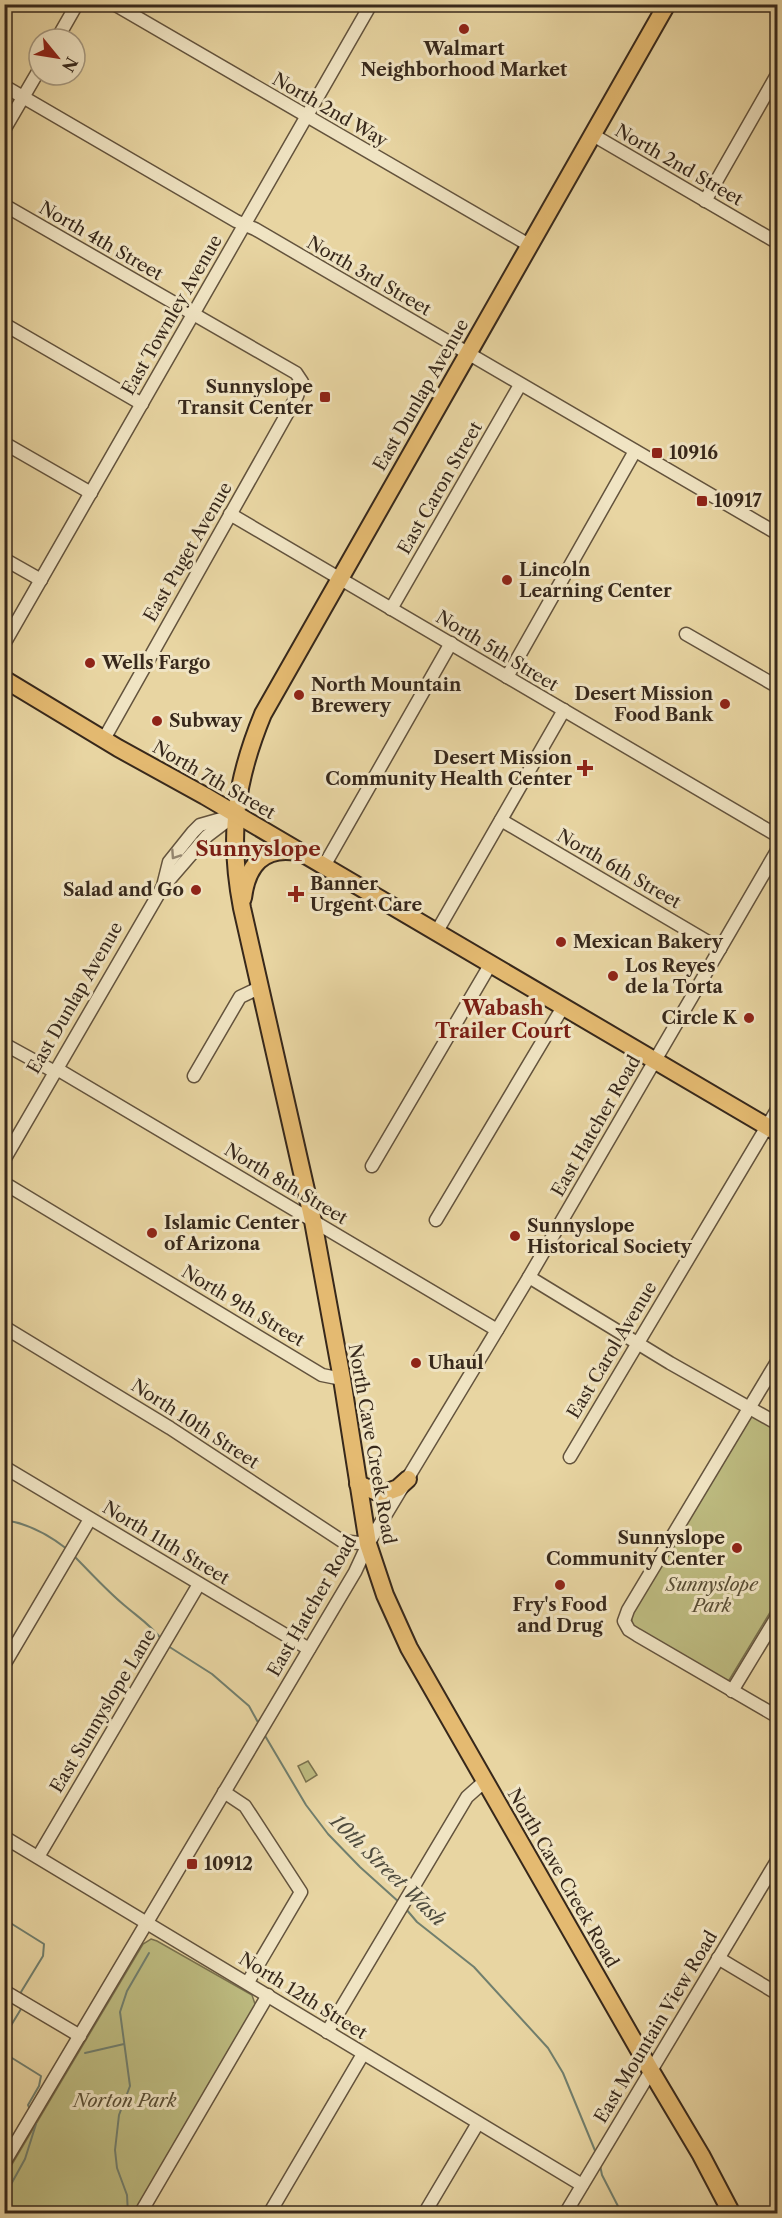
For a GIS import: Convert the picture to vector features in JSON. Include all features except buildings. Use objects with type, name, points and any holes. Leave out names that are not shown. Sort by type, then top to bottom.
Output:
[{"type":"main road","name":"East Dunlap Avenue","points":[[236,814],[238,790],[244,765],[263,714],[667,4]]},
{"type":"main road","name":"North 7th Street","points":[[4,679],[772,1129]]},
{"type":"main road","name":"North Cave Creek Road","points":[[236,814],[236,868],[242,908],[313,1221],[342,1379],[368,1544],[403,1636],[701,2155],[732,2214]]},
{"type":"main road","points":[[242,908],[248,879],[255,864],[263,856],[286,850],[303,853]]},
{"type":"main road","points":[[358,1484],[382,1494],[398,1488],[408,1479]]},
{"type":"street","points":[[64,27],[77,4]]},
{"type":"street","name":"North 2nd Way","points":[[114,4],[529,245]]},
{"type":"street","name":"East Townley Avenue","points":[[4,644],[369,5]]},
{"type":"street","points":[[705,201],[777,73]]},
{"type":"street","name":"North 3rd Street","points":[[4,86],[777,534]]},
{"type":"street","points":[[4,130],[29,87]]},
{"type":"street","name":"North 2nd Street","points":[[593,135],[777,243]]},
{"type":"street","name":"North 4th Street","points":[[4,205],[296,373],[302,382]]},
{"type":"street","points":[[4,324],[142,404]]},
{"type":"street","name":"East Puget Avenue","points":[[104,739],[297,396],[302,382]]},
{"type":"street","name":"East Caron Street","points":[[391,609],[520,384]]},
{"type":"street","points":[[4,442],[91,493]]},
{"type":"street","points":[[507,677],[635,451]]},
{"type":"street","name":"North 5th Street","points":[[230,514],[777,836]]},
{"type":"street","points":[[4,559],[41,580]]},
{"type":"street","points":[[686,634],[777,687]]},
{"type":"street","points":[[324,866],[451,644]]},
{"type":"street","points":[[436,933],[564,710]]},
{"type":"street","name":"East Dunlap Avenue","points":[[4,1160],[162,888],[207,836],[236,814]]},
{"type":"street","name":"North 6th Street","points":[[501,820],[720,949]]},
{"type":"street","name":"East Hatcher Road","points":[[4,2163],[8,2149],[80,2036],[355,1572],[368,1544],[529,1277],[777,849]]},
{"type":"street","points":[[372,1166],[490,965]]},
{"type":"street","points":[[194,1076],[240,996],[261,987]]},
{"type":"street","points":[[436,1220],[563,1007]]},
{"type":"street","name":"North 8th Street","points":[[4,1044],[56,1071],[497,1330]]},
{"type":"street","name":"East Carol Avenue","points":[[570,1456],[772,1129],[777,1108]]},
{"type":"street","name":"North 9th Street","points":[[4,1183],[322,1375],[342,1379]]},
{"type":"street","points":[[529,1277],[777,1424]]},
{"type":"street","name":"North 10th Street","points":[[4,1327],[170,1428],[342,1541],[368,1544]]},
{"type":"street","points":[[777,1360],[628,1610],[624,1621],[629,1630],[777,1717]]},
{"type":"street","name":"North 11th Street","points":[[4,1467],[309,1649]]},
{"type":"street","points":[[4,1665],[90,1519]]},
{"type":"street","name":"East Sunnyslope Lane","points":[[38,1857],[199,1584]]},
{"type":"street","points":[[732,1691],[777,1615]]},
{"type":"street","points":[[327,2031],[467,1797],[485,1781]]},
{"type":"street","points":[[224,1792],[242,1803],[251,1814],[301,1892],[248,1982]]},
{"type":"street","name":"North 12th Street","points":[[4,1837],[582,2185]]},
{"type":"street","name":"East Mountain View Road","points":[[565,2214],[777,1859]]},
{"type":"street","points":[[718,1958],[777,1994]]},
{"type":"street","points":[[4,1991],[80,2036]]},
{"type":"street","points":[[140,2214],[268,1995]]},
{"type":"street","points":[[269,2214],[363,2054]]},
{"type":"street","points":[[424,2214],[478,2123]]},
{"type":"green space","name":"Sunnyslope Park","points":[[754,1416],[777,1428],[777,1601],[728,1682],[633,1628],[631,1615],[749,1418]]},
{"type":"green space","points":[[308,1761],[317,1775],[306,1782],[298,1766]]},
{"type":"green space","name":"Norton Park","points":[[151,1939],[252,1995],[256,2007],[135,2213],[5,2214],[5,2176],[143,1944]]},
{"type":"waterway","name":"10th Street Wash","points":[[4,1520],[37,1530],[67,1549]]},
{"type":"waterway","name":"10th Street Wash","points":[[73,1555],[111,1593],[149,1625],[162,1640]]},
{"type":"waterway","name":"10th Street Wash","points":[[168,1646],[212,1674],[249,1706],[260,1726]]},
{"type":"waterway","name":"10th Street Wash","points":[[264,1734],[306,1805],[328,1834],[400,1903]]},
{"type":"waterway","name":"10th Street Wash","points":[[406,1909],[417,1922],[474,1967],[548,2048],[563,2073],[596,2153]]},
{"type":"waterway","points":[[4,1919],[44,1944],[43,1956],[21,1992],[22,1997]]},
{"type":"waterway","points":[[128,2214],[127,2195],[117,2168],[115,2150],[119,2115],[130,2086],[120,2012],[127,1991],[149,1953]]},
{"type":"waterway","points":[[4,2037],[21,2006]]},
{"type":"waterway","points":[[85,2053],[124,2044]]},
{"type":"waterway","points":[[4,2053],[41,2076],[39,2086],[28,2105],[30,2110]]},
{"type":"waterway","points":[[4,2197],[25,2159],[36,2124],[35,2120]]},
{"type":"waterway","name":"10th Street Wash","points":[[600,2165],[602,2175],[622,2214]]},
{"type":"place","name":"Walmart Neighborhood Market","points":[[464,29]]},
{"type":"place","name":"Sunnyslope Transit Center","points":[[325,397]]},
{"type":"place","name":"10916","points":[[657,453]]},
{"type":"place","name":"10917","points":[[702,501]]},
{"type":"place","name":"Lincoln Learning Center","points":[[507,580]]},
{"type":"place","name":"Wells Fargo","points":[[90,663]]},
{"type":"place","name":"North Mountain Brewery","points":[[299,695]]},
{"type":"place","name":"Desert Mission Food Bank","points":[[725,704]]},
{"type":"place","name":"Subway","points":[[157,721]]},
{"type":"place","name":"Desert Mission Community Health Center","points":[[585,768]]},
{"type":"place","name":"Salad and Go","points":[[196,890]]},
{"type":"place","name":"Banner Urgent Care","points":[[296,894]]},
{"type":"place","name":"Mexican Bakery","points":[[561,942]]},
{"type":"place","name":"Los Reyes de la Torta","points":[[613,976]]},
{"type":"place","name":"Circle K","points":[[749,1018]]},
{"type":"place","name":"Islamic Center of Arizona","points":[[152,1233]]},
{"type":"place","name":"Sunnyslope Historical Society","points":[[515,1236]]},
{"type":"place","name":"Uhaul","points":[[416,1363]]},
{"type":"place","name":"Sunnyslope Community Center","points":[[737,1548]]},
{"type":"place","name":"Fry's Food and Drug","points":[[560,1585]]},
{"type":"place","name":"10912","points":[[192,1864]]},
{"type":"district","name":"Sunnyslope","points":[[258,848]]},
{"type":"district","name":"Wabash Trailer Court","points":[[503,1020]]}]
